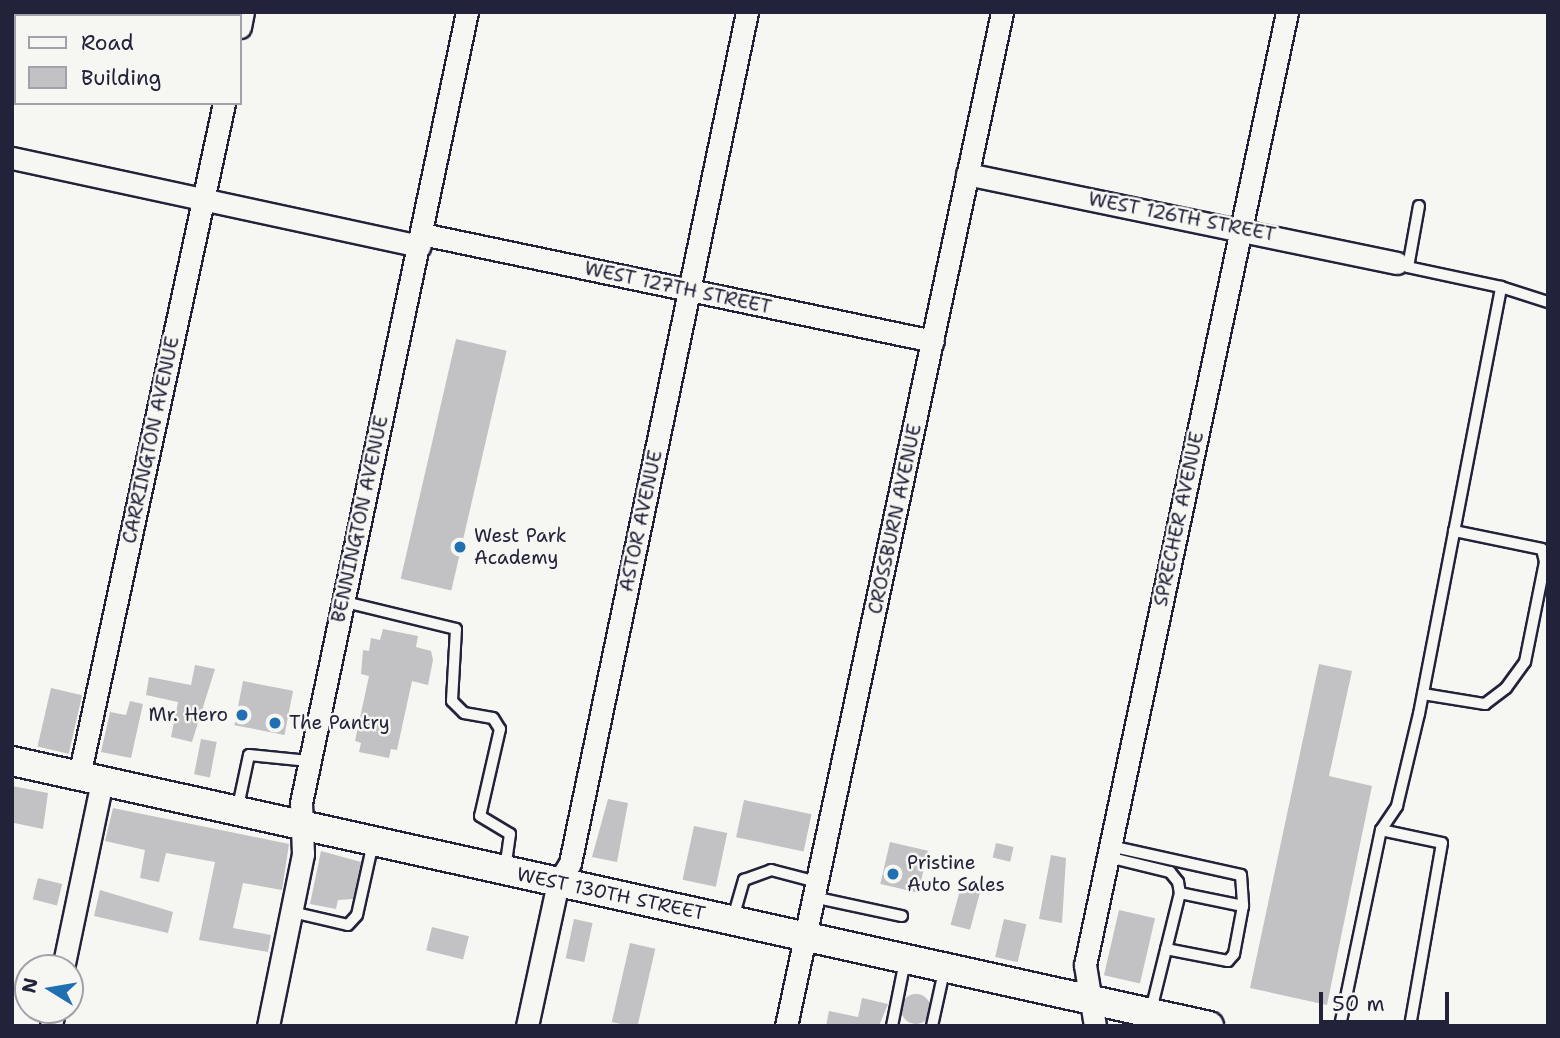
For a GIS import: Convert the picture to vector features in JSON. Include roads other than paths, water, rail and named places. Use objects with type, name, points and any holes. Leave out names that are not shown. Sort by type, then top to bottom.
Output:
[{"type":"main road","name":"WEST 130TH STREET","points":[[12,761],[945,967],[1094,1013],[1150,1013],[1207,1025]]},
{"type":"street","name":"BENNINGTON AVENUE","points":[[268,1026],[303,854],[297,824],[309,761],[467,12]]},
{"type":"street","name":"ASTOR AVENUE","points":[[527,1026],[558,883],[570,863],[747,12]]},
{"type":"street","name":"CROSSBURN AVENUE","points":[[786,1026],[1002,12]]},
{"type":"street","name":"SPRECHER AVENUE","points":[[1094,1013],[1085,965],[1287,12]]},
{"type":"street","name":"CARRINGTON AVENUE","points":[[65,954],[91,779],[224,105]]},
{"type":"street","name":"WEST 127TH STREET","points":[[12,158],[421,240],[689,290],[933,341]]},
{"type":"street","name":"WEST 126TH STREET","points":[[967,174],[1241,228],[1397,263]]},
{"type":"lane","points":[[1419,206],[1408,267],[1501,287],[1548,302]]},
{"type":"lane","points":[[1340,1026],[1381,830],[1396,806],[1423,694],[1501,287]]},
{"type":"lane","points":[[1423,694],[1485,704],[1506,688],[1525,662],[1545,562],[1542,549],[1454,531]]},
{"type":"lane","points":[[341,601],[456,629],[452,701],[464,713],[493,718],[500,729],[481,816],[510,834],[505,871]]},
{"type":"lane","points":[[237,811],[249,755],[309,761]]},
{"type":"lane","points":[[1381,830],[1442,843],[1410,1026]]},
{"type":"lane","points":[[292,912],[348,925],[357,915],[373,841]]},
{"type":"lane","points":[[1109,852],[1170,872],[1181,893],[1150,1013]]},
{"type":"lane","points":[[1109,852],[1241,875],[1244,906],[1228,961],[1166,949]]},
{"type":"lane","points":[[733,920],[744,880],[771,870],[815,890],[902,916]]},
{"type":"lane","points":[[1181,893],[1244,906]]},
{"type":"lane","points":[[892,1026],[906,958]]},
{"type":"lane","points":[[932,1026],[945,967]]},
{"type":"place","name":"West Park Academy","points":[[460,547]]},
{"type":"place","name":"Mr. Hero","points":[[242,715]]},
{"type":"place","name":"The Pantry","points":[[275,723]]},
{"type":"place","name":"Pristine Auto Sales","points":[[893,874]]}]
